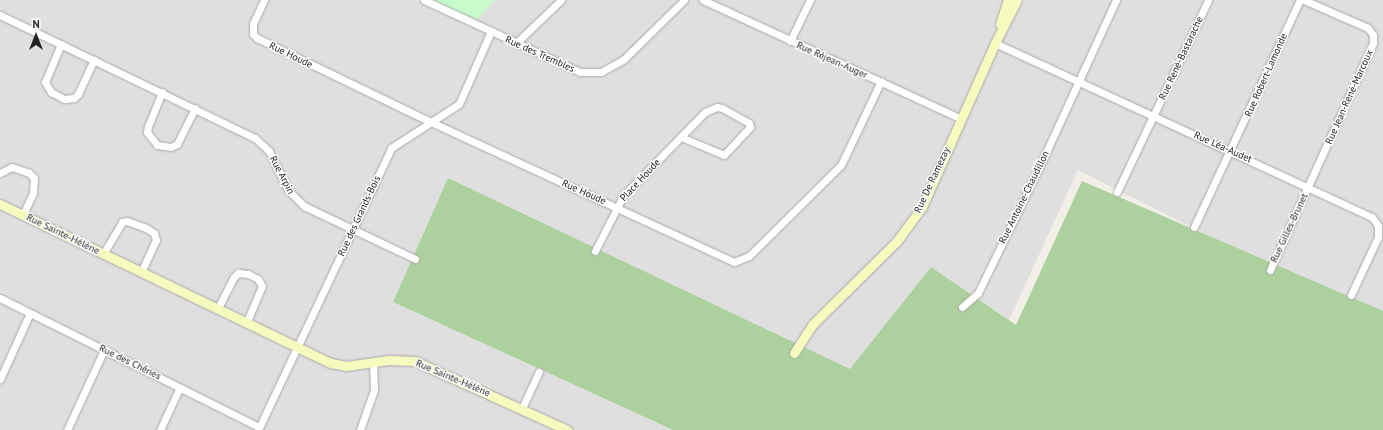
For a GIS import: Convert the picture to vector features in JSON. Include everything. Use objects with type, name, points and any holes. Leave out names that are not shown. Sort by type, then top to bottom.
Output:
[{"type":"street","name":"Rue Houde","points":[[264,0],[253,24],[253,34],[257,38],[431,122],[616,206],[724,259],[734,262],[742,260],[841,165],[881,81]]},
{"type":"street","name":"Rue des Trembles","points":[[424,0],[580,72],[601,72],[624,59],[684,0]]},
{"type":"street","points":[[516,43],[561,0]]},
{"type":"street","name":"Rue Réjean-Auger","points":[[703,0],[962,119]]},
{"type":"street","points":[[790,41],[810,0]]},
{"type":"street","name":"Rue De Ramezay","points":[[995,43],[1008,0]]},
{"type":"street","name":"Rue De Ramezay","points":[[794,353],[813,324],[898,241],[922,207],[995,43],[1018,0]]},
{"type":"street","points":[[1078,81],[1116,0]]},
{"type":"street","name":"Rue René-Bastarache","points":[[1116,192],[1154,116],[1208,0]]},
{"type":"street","name":"Rue Robert-Lamonde","points":[[1194,227],[1232,151],[1300,0]]},
{"type":"street","name":"Rue Jean-René-Marcoux","points":[[1304,0],[1368,28],[1373,35],[1373,43],[1309,186]]},
{"type":"street","name":"Rue Arpin","points":[[0,15],[255,138],[269,151],[295,200],[353,230],[415,259]]},
{"type":"street","name":"Rue des Grands-Bois","points":[[258,428],[391,148],[459,104],[491,32]]},
{"type":"street","name":"Rue Léa-Audet","points":[[995,43],[1309,186],[1372,217],[1378,226],[1378,237],[1351,295]]},
{"type":"street","points":[[61,44],[45,82],[51,92],[64,99],[74,98],[78,94],[94,60]]},
{"type":"street","name":"Rue Antoine-Chaudillon","points":[[962,307],[978,293],[1078,81]]},
{"type":"street","points":[[162,92],[147,132],[157,145],[171,147],[177,144],[195,108]]},
{"type":"street","name":"Place Houde","points":[[595,251],[622,196],[682,137],[705,112],[717,107],[748,122],[750,127],[724,155],[682,137]]},
{"type":"street","name":"Rue Sainte-Hélène","points":[[0,173],[12,167],[29,173],[34,178],[33,193],[22,214]]},
{"type":"street","name":"Rue Gilles-Brunet","points":[[1270,270],[1309,186]]},
{"type":"street","name":"Rue Sainte-Hélène","points":[[0,204],[338,365],[373,364],[388,360],[415,361],[522,408],[567,430]]},
{"type":"street","name":"Rue Sainte-Hélène","points":[[103,254],[122,222],[127,221],[146,228],[154,233],[156,240],[141,272]]},
{"type":"street","points":[[218,308],[234,277],[238,273],[248,274],[258,278],[262,286],[247,322]]},
{"type":"street","name":"Rue des Chênes","points":[[0,298],[180,387],[258,428]]},
{"type":"street","points":[[0,379],[30,313]]},
{"type":"street","points":[[67,430],[104,350]]},
{"type":"street","points":[[360,430],[374,390],[373,364]]},
{"type":"street","points":[[522,408],[539,372]]},
{"type":"street","points":[[160,430],[180,387]]},
{"type":"shaded area","points":[[0,0],[1383,0],[1383,324],[1078,170],[1009,320],[931,267],[850,370],[448,179],[393,302],[673,430],[0,430]]},
{"type":"green space","points":[[424,0],[495,0],[474,23]]},
{"type":"green space","points":[[448,178],[850,369],[931,267],[1016,325],[1082,181],[1383,311],[1383,430],[673,430],[393,302]]}]
